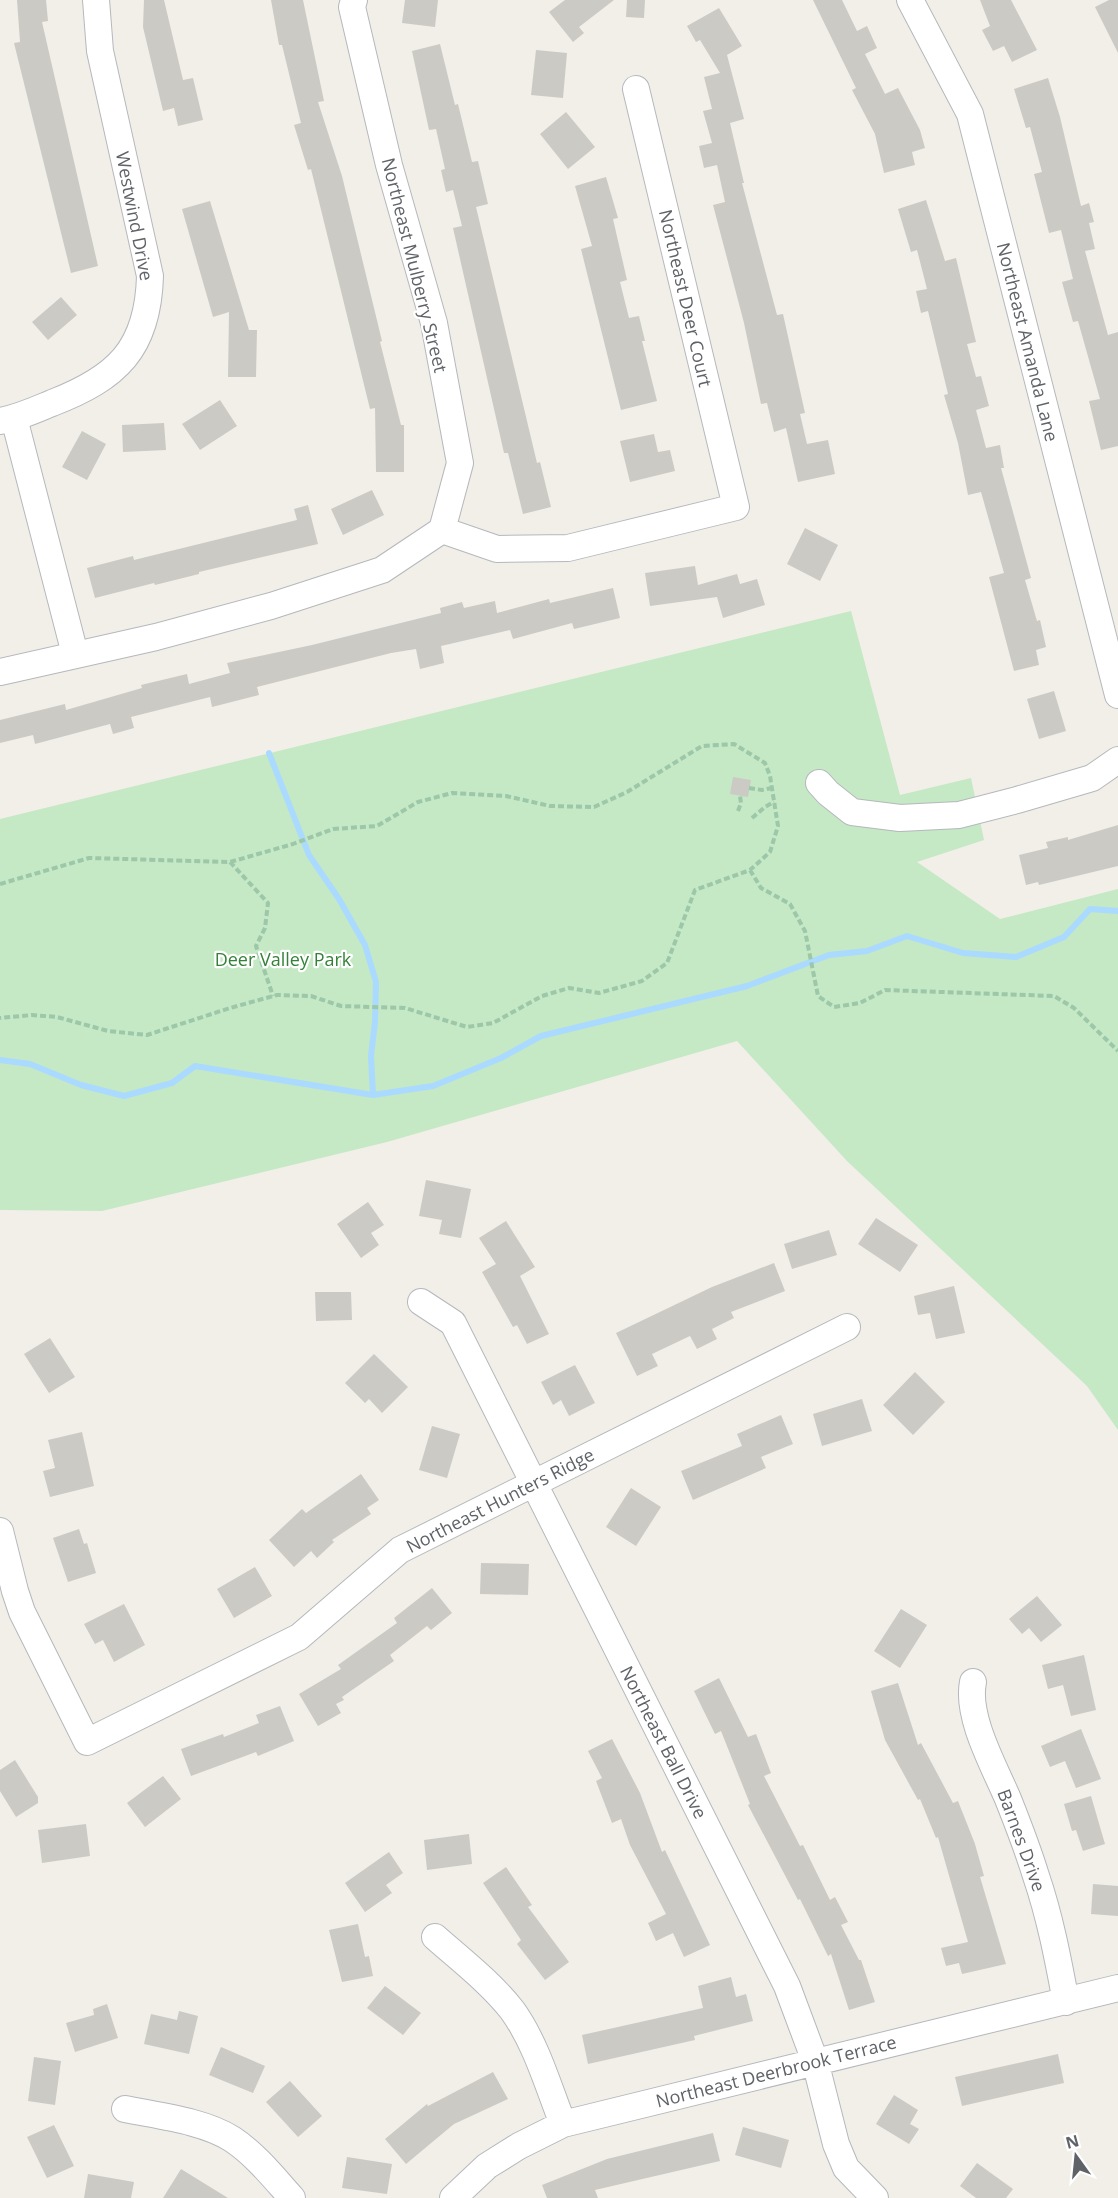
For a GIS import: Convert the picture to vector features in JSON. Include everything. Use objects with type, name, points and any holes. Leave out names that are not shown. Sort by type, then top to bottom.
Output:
[{"type":"street","name":"Westwind Drive","points":[[7,419],[82,392],[105,377],[127,358],[137,339],[149,300],[150,276],[100,51],[96,0]]},
{"type":"street","name":"Northeast Mulberry Street","points":[[354,0],[352,7],[389,165],[434,323],[460,463],[442,530]]},
{"type":"street","name":"Northeast Amanda Lane","points":[[910,0],[970,114],[1118,695]]},
{"type":"street","name":"Northeast Deer Court","points":[[442,530],[497,549],[568,548],[736,507],[636,89]]},
{"type":"street","points":[[7,419],[75,654]]},
{"type":"street","points":[[0,672],[156,636],[272,606],[382,570],[442,530]]},
{"type":"street","points":[[819,783],[852,812],[900,818],[959,814],[1092,778],[1118,760]]},
{"type":"street","name":"Northeast Ball Drive","points":[[421,1302],[453,1323],[535,1482],[787,1986],[815,2061],[836,2144],[846,2168],[875,2198]]},
{"type":"street","name":"Northeast Hunters Ridge","points":[[0,1531],[22,1612],[87,1742],[299,1637],[400,1551],[847,1327]]},
{"type":"street","name":"Barnes Drive","points":[[973,1682],[970,1693],[974,1718],[1021,1831],[1037,1878],[1054,1940],[1066,2002]]},
{"type":"street","points":[[435,1937],[489,1986],[512,2011],[529,2040],[563,2124]]},
{"type":"street","name":"Northeast Deerbrook Terrace","points":[[453,2198],[487,2166],[519,2146],[563,2124],[1118,1988]]},
{"type":"street","points":[[125,2109],[205,2127],[232,2139],[255,2159],[292,2198]]},
{"type":"path","points":[[0,884],[88,858],[230,862],[293,844],[333,829],[377,826],[418,802],[452,793],[506,796],[550,806],[594,807],[627,792],[702,746],[734,744],[765,763],[770,776],[778,826],[770,852],[750,870],[695,890],[667,963],[642,981],[599,993],[569,988],[542,996],[493,1023],[467,1027],[405,1008],[341,1006],[311,996],[273,996],[147,1035],[108,1031],[57,1017],[32,1015],[0,1018]]},
{"type":"path","points":[[749,788],[762,790],[772,788]]},
{"type":"path","points":[[738,811],[741,803],[740,795]]},
{"type":"path","points":[[752,818],[774,802]]},
{"type":"path","points":[[230,862],[268,903],[265,928],[256,946],[273,996]]},
{"type":"path","points":[[750,870],[761,888],[790,904],[805,931],[819,996],[834,1007],[860,1003],[885,990],[1054,996],[1074,1008],[1118,1051]]},
{"type":"green space","name":"Deer Valley Park","points":[[851,611],[900,795],[971,778],[984,840],[917,862],[1000,919],[1118,889],[1118,1430],[1087,1386],[847,1161],[737,1041],[387,1142],[102,1211],[0,1210],[0,819]]},
{"type":"building","points":[[17,0],[46,0],[48,21],[42,22],[98,266],[71,273],[14,43],[20,42]]},
{"type":"building","points":[[144,0],[164,0],[183,80],[193,78],[203,120],[178,126],[174,108],[163,111],[143,27]]},
{"type":"building","points":[[271,0],[303,0],[324,101],[318,102],[342,176],[382,341],[380,342],[401,425],[404,425],[404,472],[376,472],[375,408],[370,409],[311,169],[308,170],[294,125],[301,123],[282,45],[279,45]]},
{"type":"building","points":[[405,0],[438,0],[435,27],[402,23]]},
{"type":"building","points":[[565,0],[614,0],[579,27],[584,33],[573,42],[549,12]]},
{"type":"building","points":[[627,0],[645,0],[644,18],[626,17]]},
{"type":"building","points":[[813,0],[842,0],[857,31],[867,26],[877,48],[865,54],[885,94],[898,88],[920,130],[925,148],[912,152],[915,165],[884,173],[875,134],[852,90],[856,88]]},
{"type":"building","points":[[980,0],[1011,0],[1037,50],[1012,62],[1004,46],[993,51],[982,30],[990,26]]},
{"type":"building","points":[[1109,0],[1118,0],[1118,53],[1095,7]]},
{"type":"building","points":[[719,8],[742,46],[727,55],[744,119],[730,123],[744,183],[742,183],[777,315],[783,314],[805,413],[800,414],[807,444],[828,440],[835,474],[798,482],[786,428],[774,432],[767,403],[761,404],[744,323],[713,205],[725,202],[717,165],[704,168],[699,146],[712,143],[703,111],[712,109],[704,77],[720,73],[700,40],[696,42],[687,26]]},
{"type":"building","points":[[440,44],[472,162],[478,161],[488,204],[476,207],[537,463],[540,462],[551,507],[523,514],[508,453],[504,453],[453,228],[462,226],[453,190],[446,192],[441,170],[445,169],[436,129],[429,130],[412,51]]},
{"type":"building","points":[[536,50],[567,53],[563,98],[531,95]]},
{"type":"building","points":[[1048,78],[1060,117],[1081,206],[1089,203],[1094,222],[1089,223],[1095,249],[1085,251],[1108,335],[1118,332],[1118,446],[1101,450],[1089,401],[1100,399],[1078,321],[1073,322],[1062,282],[1073,279],[1061,230],[1049,233],[1034,174],[1042,172],[1030,127],[1026,128],[1014,89]]},
{"type":"building","points":[[566,112],[595,147],[568,169],[540,134]]},
{"type":"building","points":[[606,177],[618,218],[613,219],[627,280],[620,282],[629,318],[639,316],[645,341],[642,341],[657,401],[621,410],[581,249],[592,246],[575,186]]},
{"type":"building","points":[[926,200],[945,261],[956,258],[976,342],[967,344],[976,377],[981,376],[989,406],[976,410],[986,448],[1000,445],[1004,468],[1001,468],[1031,578],[1025,580],[1037,621],[1040,620],[1046,647],[1036,650],[1039,665],[1014,671],[989,577],[1004,573],[981,492],[968,495],[958,443],[944,395],[948,394],[928,311],[921,313],[916,291],[927,289],[917,250],[911,252],[898,209]]},
{"type":"building","points":[[210,201],[249,330],[257,330],[256,377],[228,377],[229,312],[213,317],[182,209]]},
{"type":"building","points":[[61,297],[77,315],[48,340],[32,322]]},
{"type":"building","points":[[220,400],[237,426],[200,450],[182,424]]},
{"type":"building","points":[[164,423],[166,450],[123,452],[122,425]]},
{"type":"building","points":[[82,431],[106,444],[87,480],[62,467]]},
{"type":"building","points":[[654,434],[658,452],[670,450],[675,471],[630,482],[620,441]]},
{"type":"building","points":[[372,490],[384,515],[343,535],[331,509]]},
{"type":"building","points":[[308,505],[318,544],[95,598],[87,568],[133,556],[134,560],[297,520],[294,509]]},
{"type":"building","points":[[805,528],[838,545],[820,581],[787,564]]},
{"type":"building","points":[[695,566],[698,585],[737,574],[740,584],[757,579],[765,605],[723,618],[717,597],[650,606],[645,573]]},
{"type":"building","points":[[613,588],[620,618],[574,629],[572,623],[513,639],[510,630],[441,646],[444,663],[420,669],[416,649],[391,653],[257,687],[259,695],[212,707],[210,697],[131,717],[134,728],[113,734],[110,724],[35,744],[33,735],[0,743],[0,720],[65,704],[66,710],[142,688],[141,685],[187,674],[189,684],[230,673],[227,663],[312,645],[441,613],[440,608],[462,602],[464,608],[495,601],[497,613],[549,599],[550,603]]},
{"type":"building","points":[[1054,691],[1066,731],[1039,739],[1027,699]]},
{"type":"building","points":[[733,777],[751,780],[748,797],[730,794]]},
{"type":"building","points":[[1118,825],[1118,866],[1039,885],[1038,882],[1026,885],[1019,855],[1048,848],[1046,842],[1068,837],[1068,840]]},
{"type":"building","points":[[426,1180],[471,1189],[461,1238],[439,1234],[442,1220],[419,1216]]},
{"type":"building","points":[[368,1202],[384,1225],[371,1233],[379,1245],[361,1258],[337,1224]]},
{"type":"building","points":[[876,1218],[918,1245],[900,1272],[858,1244]]},
{"type":"building","points":[[506,1221],[535,1267],[520,1276],[549,1334],[527,1344],[517,1325],[513,1327],[482,1272],[496,1264],[479,1238]]},
{"type":"building","points":[[829,1230],[837,1255],[792,1269],[784,1244]]},
{"type":"building","points":[[774,1263],[785,1291],[731,1312],[734,1318],[712,1329],[717,1339],[697,1349],[690,1336],[652,1354],[658,1366],[637,1376],[616,1333],[712,1287]]},
{"type":"building","points":[[954,1286],[965,1333],[936,1339],[930,1313],[918,1315],[914,1296]]},
{"type":"building","points":[[315,1292],[351,1292],[352,1320],[316,1321]]},
{"type":"building","points":[[50,1338],[75,1377],[49,1393],[24,1354]]},
{"type":"building","points":[[374,1354],[408,1387],[382,1413],[369,1399],[365,1403],[345,1383]]},
{"type":"building","points":[[575,1365],[595,1403],[569,1416],[561,1400],[553,1405],[541,1382]]},
{"type":"building","points":[[915,1372],[945,1402],[913,1435],[883,1405]]},
{"type":"building","points":[[862,1399],[872,1431],[822,1446],[813,1414]]},
{"type":"building","points":[[781,1415],[793,1444],[761,1457],[766,1468],[693,1500],[681,1471],[742,1446],[737,1434]]},
{"type":"building","points":[[432,1426],[460,1434],[447,1478],[419,1470]]},
{"type":"building","points":[[82,1432],[94,1486],[50,1497],[43,1471],[55,1468],[48,1440]]},
{"type":"building","points":[[361,1474],[379,1500],[367,1508],[371,1514],[332,1540],[334,1542],[317,1558],[311,1551],[294,1567],[269,1540],[302,1509],[306,1513]]},
{"type":"building","points":[[631,1488],[661,1507],[636,1546],[606,1527]]},
{"type":"building","points":[[79,1529],[84,1544],[87,1543],[96,1573],[68,1582],[53,1538]]},
{"type":"building","points":[[481,1563],[529,1564],[528,1595],[480,1594]]},
{"type":"building","points":[[255,1567],[272,1596],[234,1618],[217,1589]]},
{"type":"building","points":[[432,1588],[452,1613],[431,1630],[427,1626],[390,1655],[394,1661],[342,1697],[344,1700],[336,1704],[341,1713],[318,1726],[299,1694],[341,1669],[338,1665],[397,1623],[394,1618]]},
{"type":"building","points":[[1037,1596],[1062,1625],[1041,1642],[1029,1628],[1022,1634],[1009,1619]]},
{"type":"building","points":[[124,1604],[145,1645],[114,1662],[103,1640],[95,1644],[84,1624]]},
{"type":"building","points":[[901,1609],[927,1625],[900,1668],[874,1651]]},
{"type":"building","points":[[1084,1655],[1096,1710],[1071,1716],[1063,1685],[1048,1689],[1042,1665]]},
{"type":"building","points":[[719,1678],[748,1737],[756,1734],[771,1773],[764,1776],[800,1846],[803,1845],[830,1900],[835,1897],[848,1922],[841,1925],[861,1960],[875,2002],[849,2010],[831,1954],[828,1956],[800,1899],[798,1900],[748,1805],[750,1804],[721,1731],[715,1734],[694,1691]]},
{"type":"building","points":[[898,1683],[918,1745],[921,1743],[953,1803],[958,1801],[975,1844],[984,1876],[980,1877],[1006,1964],[962,1974],[959,1963],[946,1966],[941,1948],[968,1942],[938,1837],[936,1838],[920,1799],[918,1800],[885,1740],[871,1691]]},
{"type":"building","points":[[280,1706],[294,1741],[258,1756],[256,1752],[191,1776],[181,1749],[223,1734],[224,1737],[259,1723],[256,1715]]},
{"type":"building","points":[[1081,1729],[1101,1779],[1076,1788],[1065,1761],[1050,1767],[1041,1746]]},
{"type":"building","points":[[612,1739],[640,1793],[662,1852],[665,1850],[710,1945],[684,1957],[673,1933],[656,1941],[648,1923],[666,1914],[630,1845],[621,1819],[612,1823],[596,1781],[602,1778],[588,1751]]},
{"type":"building","points":[[15,1760],[38,1797],[38,1803],[16,1817],[0,1791],[0,1770]]},
{"type":"building","points":[[163,1776],[181,1799],[145,1827],[127,1803]]},
{"type":"building","points":[[1091,1796],[1105,1844],[1083,1851],[1076,1830],[1072,1831],[1064,1804]]},
{"type":"building","points":[[86,1824],[90,1856],[42,1863],[38,1830]]},
{"type":"building","points":[[469,1834],[472,1864],[427,1870],[424,1840]]},
{"type":"building","points":[[389,1852],[403,1873],[386,1885],[392,1893],[365,1912],[345,1883]]},
{"type":"building","points":[[506,1867],[532,1905],[528,1907],[569,1962],[545,1980],[517,1944],[521,1940],[483,1883]]},
{"type":"building","points":[[1093,1884],[1118,1886],[1118,1916],[1091,1914]]},
{"type":"building","points":[[358,1924],[365,1957],[369,1956],[373,1976],[342,1982],[329,1930]]},
{"type":"building","points":[[731,1977],[736,1997],[746,1994],[753,2021],[694,2036],[695,2040],[588,2064],[582,2035],[703,2008],[698,1986]]},
{"type":"building","points":[[385,1986],[421,2013],[403,2035],[367,2008]]},
{"type":"building","points":[[107,2004],[118,2038],[75,2052],[66,2023],[94,2015],[93,2009]]},
{"type":"building","points":[[179,2011],[198,2016],[189,2054],[144,2044],[151,2014],[177,2020]]},
{"type":"building","points":[[221,2047],[265,2066],[253,2093],[209,2075]]},
{"type":"building","points":[[1058,2054],[1064,2083],[962,2106],[955,2077]]},
{"type":"building","points":[[34,2057],[61,2061],[55,2105],[28,2101]]},
{"type":"building","points":[[493,2072],[508,2099],[454,2124],[406,2164],[385,2139],[427,2104],[428,2106]]},
{"type":"building","points":[[290,2081],[322,2116],[298,2137],[266,2102]]},
{"type":"building","points":[[894,2095],[918,2110],[910,2124],[919,2129],[909,2144],[876,2124]]},
{"type":"building","points":[[54,2125],[74,2166],[47,2178],[27,2137]]},
{"type":"building","points":[[743,2127],[789,2140],[781,2168],[735,2155]]},
{"type":"building","points":[[713,2133],[720,2161],[595,2190],[598,2198],[547,2198],[542,2185],[607,2159]]},
{"type":"building","points":[[347,2157],[392,2164],[387,2194],[342,2188]]},
{"type":"building","points":[[977,2163],[1013,2189],[1006,2198],[976,2198],[960,2186]]},
{"type":"building","points":[[181,2169],[228,2198],[163,2198]]},
{"type":"building","points":[[88,2174],[134,2182],[131,2198],[84,2198]]},
{"type":"waterway","points":[[269,753],[309,855],[339,899],[365,945],[376,982],[371,1056],[373,1095]]},
{"type":"waterway","points":[[0,1060],[30,1064],[81,1085],[124,1096],[172,1083],[195,1066],[373,1095],[433,1086],[501,1058],[541,1036],[747,986],[829,955],[867,951],[907,936],[963,953],[1016,957],[1064,937],[1090,909],[1118,911]]}]
